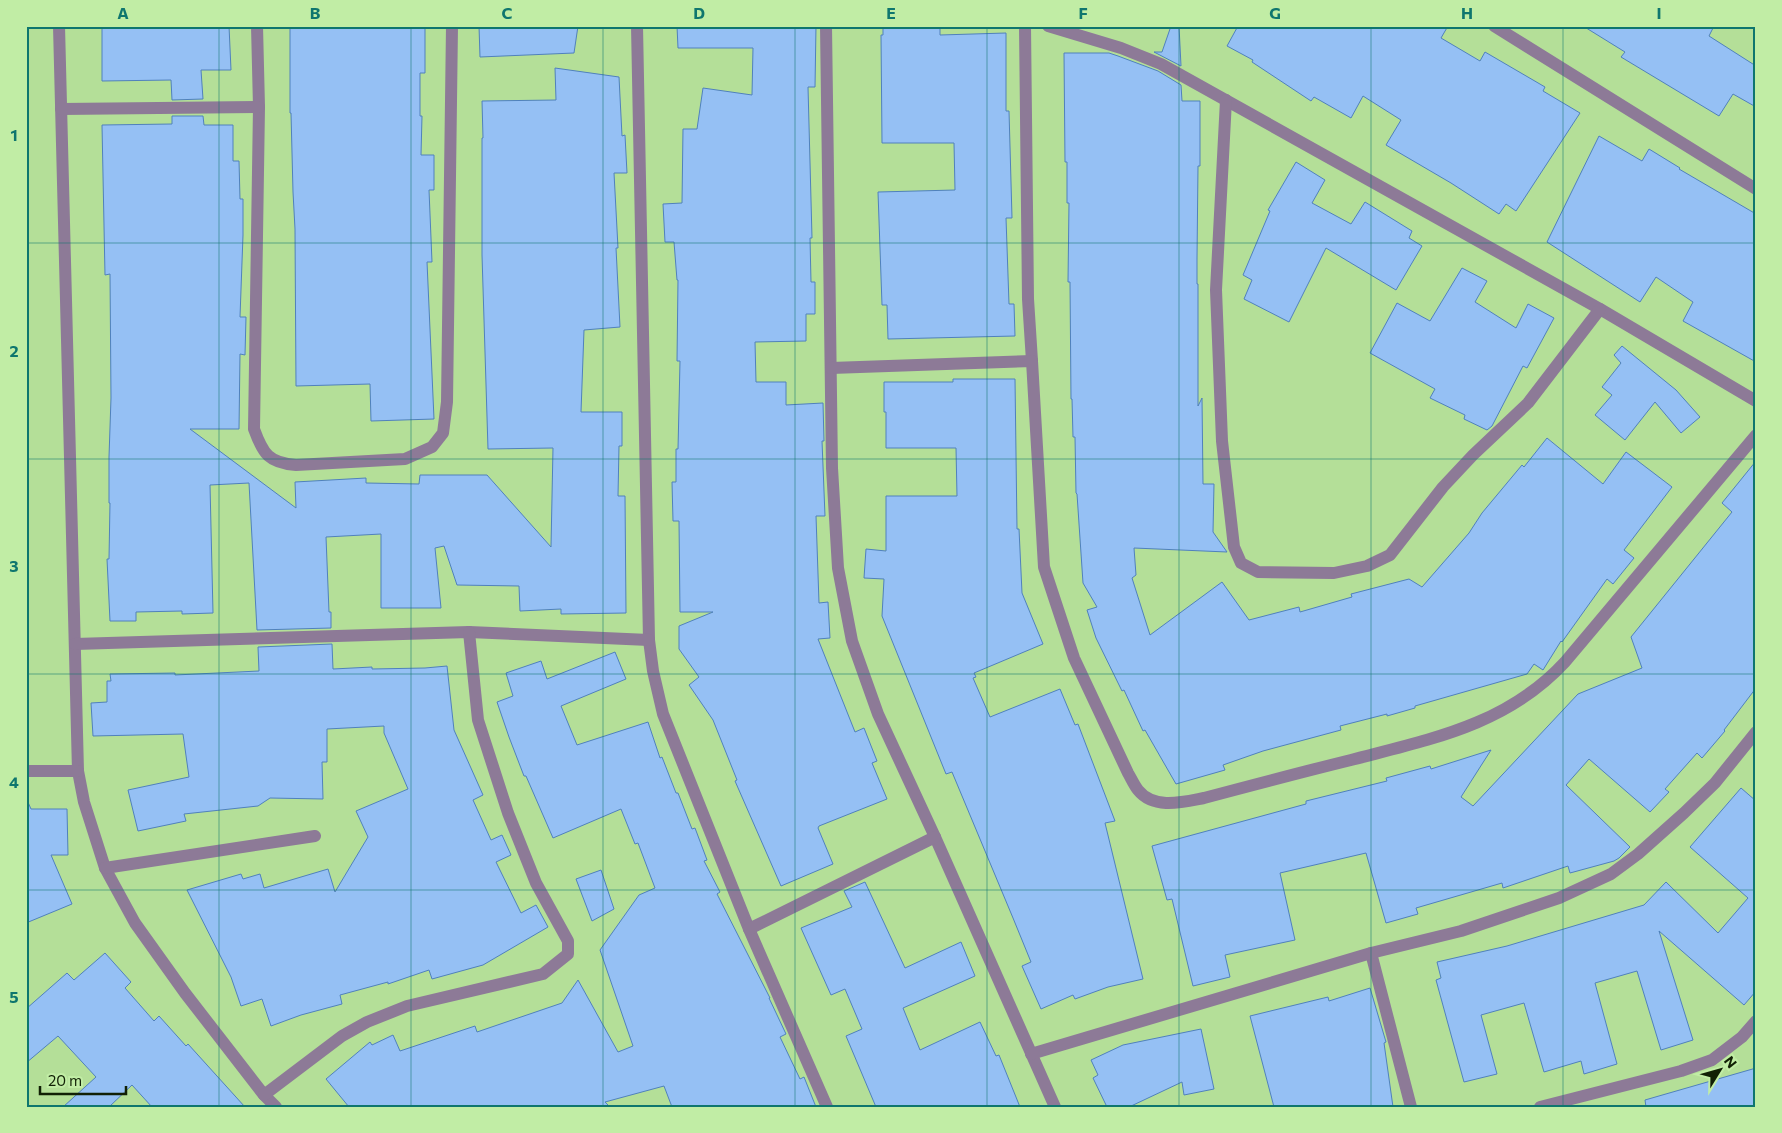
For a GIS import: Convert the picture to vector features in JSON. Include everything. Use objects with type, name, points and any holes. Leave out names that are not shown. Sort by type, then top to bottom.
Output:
[{"type":"street","points":[[59,26],[78,771],[84,802],[105,868],[135,923],[185,993],[264,1095],[276,1107]]},
{"type":"street","points":[[257,26],[259,108],[254,429],[263,452],[282,464],[296,465],[406,460],[432,447],[443,433],[447,402],[452,26]]},
{"type":"street","points":[[637,26],[649,640],[653,671],[663,714],[749,929],[827,1107]]},
{"type":"street","points":[[826,26],[832,468],[838,568],[852,641],[878,714],[1055,1107]]},
{"type":"street","points":[[1025,26],[1028,299],[1044,567],[1074,658],[1128,773],[1138,791],[1153,801],[1176,803],[1204,798],[1433,739],[1505,710],[1548,680],[1559,668],[1756,435]]},
{"type":"street","points":[[1048,26],[1121,48],[1161,64],[1600,309],[1756,400]]},
{"type":"street","points":[[1494,26],[1756,189]]},
{"type":"street","points":[[1226,100],[1216,290],[1222,441],[1234,547],[1241,563],[1258,572],[1334,573],[1367,566],[1390,555],[1443,487],[1473,455],[1528,404],[1600,309]]},
{"type":"street","points":[[61,109],[259,108]]},
{"type":"street","points":[[831,368],[1032,361]]},
{"type":"street","points":[[75,644],[469,632],[649,640]]},
{"type":"street","points":[[264,1095],[342,1036],[367,1022],[407,1006],[543,974],[568,954],[568,940],[536,883],[508,813],[478,720],[469,632]]},
{"type":"street","points":[[1031,1054],[1371,953],[1461,931],[1559,898],[1611,874],[1638,854],[1714,784],[1756,732]]},
{"type":"street","points":[[26,771],[78,771]]},
{"type":"street","points":[[105,868],[315,836]]},
{"type":"street","points":[[749,929],[935,837]]},
{"type":"street","points":[[1371,953],[1411,1107]]},
{"type":"street","points":[[1540,1107],[1681,1071],[1712,1060],[1742,1038],[1756,1021]]},
{"type":"building","points":[[102,26],[229,26],[231,70],[201,70],[203,99],[172,100],[171,80],[102,81]]},
{"type":"building","points":[[290,26],[425,26],[425,73],[420,73],[420,116],[422,116],[421,155],[434,155],[434,190],[429,190],[432,262],[427,262],[434,419],[371,421],[370,384],[296,386],[295,229],[290,113]]},
{"type":"building","points":[[479,26],[578,26],[574,53],[480,57]]},
{"type":"building","points":[[677,26],[816,26],[815,87],[808,87],[812,238],[810,238],[811,282],[815,282],[815,314],[806,314],[806,341],[755,342],[756,382],[786,382],[786,405],[823,403],[824,441],[822,441],[825,516],[816,516],[819,603],[828,602],[830,638],[818,639],[855,732],[864,728],[877,761],[872,763],[887,799],[819,826],[818,828],[833,864],[781,886],[735,781],[737,780],[713,720],[689,685],[699,677],[679,649],[679,626],[713,612],[680,612],[679,521],[673,521],[672,482],[676,482],[680,361],[677,361],[678,280],[674,242],[665,242],[663,204],[682,203],[683,129],[697,129],[703,88],[752,95],[753,48],[678,48]]},
{"type":"building","points":[[883,26],[940,26],[940,35],[1006,33],[1006,111],[1009,111],[1012,218],[1006,218],[1009,304],[1014,304],[1015,336],[888,339],[887,305],[882,305],[878,192],[955,190],[954,143],[882,143],[881,35],[883,35]]},
{"type":"building","points":[[1171,26],[1179,26],[1181,66],[1154,52],[1162,52]]},
{"type":"building","points":[[1238,26],[1448,26],[1441,38],[1480,61],[1485,52],[1545,87],[1543,91],[1580,113],[1516,211],[1506,204],[1499,214],[1386,145],[1401,120],[1363,96],[1351,118],[1314,97],[1311,101],[1252,62],[1253,60],[1227,46]]},
{"type":"building","points":[[1583,26],[1714,26],[1709,36],[1756,66],[1756,107],[1733,94],[1719,116],[1621,57],[1625,52]]},
{"type":"building","points":[[1064,53],[1109,53],[1118,56],[1158,71],[1181,85],[1182,101],[1200,101],[1197,259],[1198,406],[1202,398],[1203,484],[1214,484],[1213,532],[1227,552],[1134,548],[1136,575],[1132,578],[1150,635],[1222,582],[1249,620],[1299,607],[1300,612],[1352,597],[1351,594],[1409,579],[1422,587],[1469,533],[1482,513],[1522,465],[1524,467],[1547,438],[1603,484],[1626,452],[1672,487],[1624,550],[1634,558],[1613,584],[1607,579],[1561,641],[1543,670],[1534,664],[1527,674],[1415,706],[1415,708],[1387,716],[1387,714],[1340,726],[1341,730],[1263,751],[1223,765],[1225,770],[1176,784],[1145,730],[1143,731],[1124,690],[1122,691],[1096,638],[1087,610],[1097,607],[1083,583],[1076,493],[1075,437],[1073,437],[1071,399],[1070,282],[1068,282],[1069,203],[1067,203],[1067,162],[1065,162]]},
{"type":"building","points":[[555,68],[619,77],[622,136],[625,135],[627,173],[614,173],[620,327],[584,330],[581,412],[622,412],[622,446],[619,446],[618,496],[625,496],[626,613],[561,614],[561,609],[520,611],[519,586],[457,585],[444,546],[435,548],[441,608],[381,608],[381,534],[326,537],[331,628],[257,630],[249,483],[210,485],[213,613],[182,614],[182,611],[136,612],[136,621],[110,621],[107,559],[109,559],[110,503],[110,274],[105,275],[102,125],[172,124],[172,116],[203,116],[204,125],[233,125],[233,161],[239,161],[240,199],[243,199],[240,317],[246,317],[245,355],[240,354],[239,429],[190,429],[296,508],[295,482],[366,478],[366,483],[419,484],[420,475],[487,475],[551,547],[553,448],[488,449],[482,255],[482,101],[556,100]]},
{"type":"building","points":[[1599,136],[1642,161],[1649,149],[1679,169],[1756,214],[1756,362],[1683,321],[1693,302],[1656,277],[1640,302],[1547,242]]},
{"type":"building","points":[[1296,162],[1325,180],[1312,203],[1351,224],[1365,202],[1412,231],[1409,238],[1422,246],[1396,290],[1326,248],[1289,322],[1244,299],[1252,280],[1243,275],[1270,211],[1268,210]]},
{"type":"building","points":[[1462,268],[1487,281],[1475,302],[1516,328],[1528,304],[1554,318],[1527,368],[1523,366],[1492,426],[1487,430],[1464,419],[1465,415],[1430,398],[1435,389],[1370,353],[1397,303],[1430,321]]},
{"type":"building","points":[[1622,346],[1676,390],[1700,417],[1681,433],[1655,402],[1625,440],[1595,415],[1612,395],[1602,387],[1621,363],[1614,355]]},
{"type":"building","points":[[953,379],[1015,379],[1017,529],[1019,529],[1022,593],[1043,644],[974,673],[976,677],[973,678],[990,717],[1060,689],[1075,725],[1078,724],[1115,821],[1105,823],[1143,979],[1108,987],[1075,999],[1073,995],[1041,1009],[1022,966],[1031,962],[952,772],[946,774],[882,616],[884,579],[864,578],[866,549],[886,551],[886,496],[957,496],[956,448],[886,448],[884,382],[953,382]]},
{"type":"building","points":[[1756,461],[1756,688],[1725,731],[1702,758],[1697,753],[1665,789],[1669,792],[1650,812],[1589,759],[1566,785],[1630,847],[1619,858],[1570,873],[1568,866],[1503,888],[1502,883],[1416,908],[1418,914],[1386,923],[1366,853],[1280,873],[1295,940],[1225,955],[1230,977],[1193,986],[1172,899],[1167,900],[1152,846],[1306,804],[1306,801],[1387,781],[1386,778],[1430,766],[1431,769],[1491,750],[1461,797],[1473,806],[1578,694],[1642,668],[1631,637],[1732,512],[1722,503]]},
{"type":"building","points":[[332,644],[333,669],[447,666],[454,730],[483,795],[473,800],[491,840],[502,835],[511,855],[496,862],[521,913],[536,905],[548,927],[483,965],[432,979],[429,970],[388,984],[388,982],[340,995],[342,1004],[301,1015],[271,1026],[262,999],[241,1006],[231,977],[187,890],[241,874],[243,879],[260,874],[264,888],[328,869],[335,892],[368,837],[356,811],[408,789],[384,733],[384,726],[327,729],[327,762],[322,762],[323,799],[270,798],[258,806],[184,814],[186,821],[138,831],[128,790],[189,777],[183,734],[93,736],[91,703],[107,702],[107,681],[111,681],[110,674],[175,673],[175,675],[259,671],[258,647]]},
{"type":"building","points":[[615,652],[626,679],[561,706],[577,745],[648,722],[660,758],[662,757],[692,829],[695,828],[707,860],[704,861],[720,892],[717,894],[770,998],[786,1034],[780,1037],[800,1079],[804,1077],[816,1107],[672,1107],[664,1086],[605,1102],[610,1107],[349,1107],[326,1079],[370,1042],[372,1045],[393,1035],[400,1051],[475,1026],[477,1032],[562,1003],[578,980],[618,1052],[633,1046],[600,950],[639,895],[655,888],[638,843],[635,844],[621,809],[553,838],[526,776],[524,776],[497,702],[513,696],[506,673],[541,661],[547,679]]},
{"type":"building","points":[[1741,788],[1756,801],[1756,991],[1744,1005],[1659,931],[1693,1040],[1661,1050],[1637,971],[1595,983],[1617,1064],[1584,1074],[1581,1061],[1544,1072],[1524,1003],[1481,1015],[1497,1074],[1464,1082],[1436,980],[1441,978],[1437,962],[1507,946],[1644,905],[1666,882],[1718,933],[1748,898],[1690,847]]},
{"type":"building","points":[[27,800],[31,809],[67,809],[68,855],[51,855],[72,904],[26,923],[26,883],[28,882]]},
{"type":"building","points":[[601,870],[614,909],[592,921],[576,879]]},
{"type":"building","points":[[865,882],[905,968],[961,942],[975,976],[903,1008],[920,1050],[980,1022],[996,1056],[999,1055],[1020,1107],[876,1107],[846,1036],[862,1029],[845,989],[831,995],[801,928],[852,907],[844,891]]},
{"type":"building","points":[[105,953],[131,982],[125,988],[154,1021],[159,1016],[186,1046],[188,1044],[245,1107],[152,1107],[132,1085],[109,1107],[63,1107],[96,1077],[58,1036],[26,1063],[26,1009],[67,973],[74,980]]},
{"type":"building","points":[[1370,988],[1386,1042],[1384,1043],[1393,1107],[1274,1107],[1250,1016],[1328,997],[1329,1001]]},
{"type":"building","points":[[1201,1029],[1214,1089],[1184,1095],[1182,1082],[1129,1107],[1107,1107],[1093,1078],[1098,1075],[1091,1060],[1123,1045]]},
{"type":"building","points":[[1756,1068],[1756,1107],[1646,1107],[1645,1100]]}]
